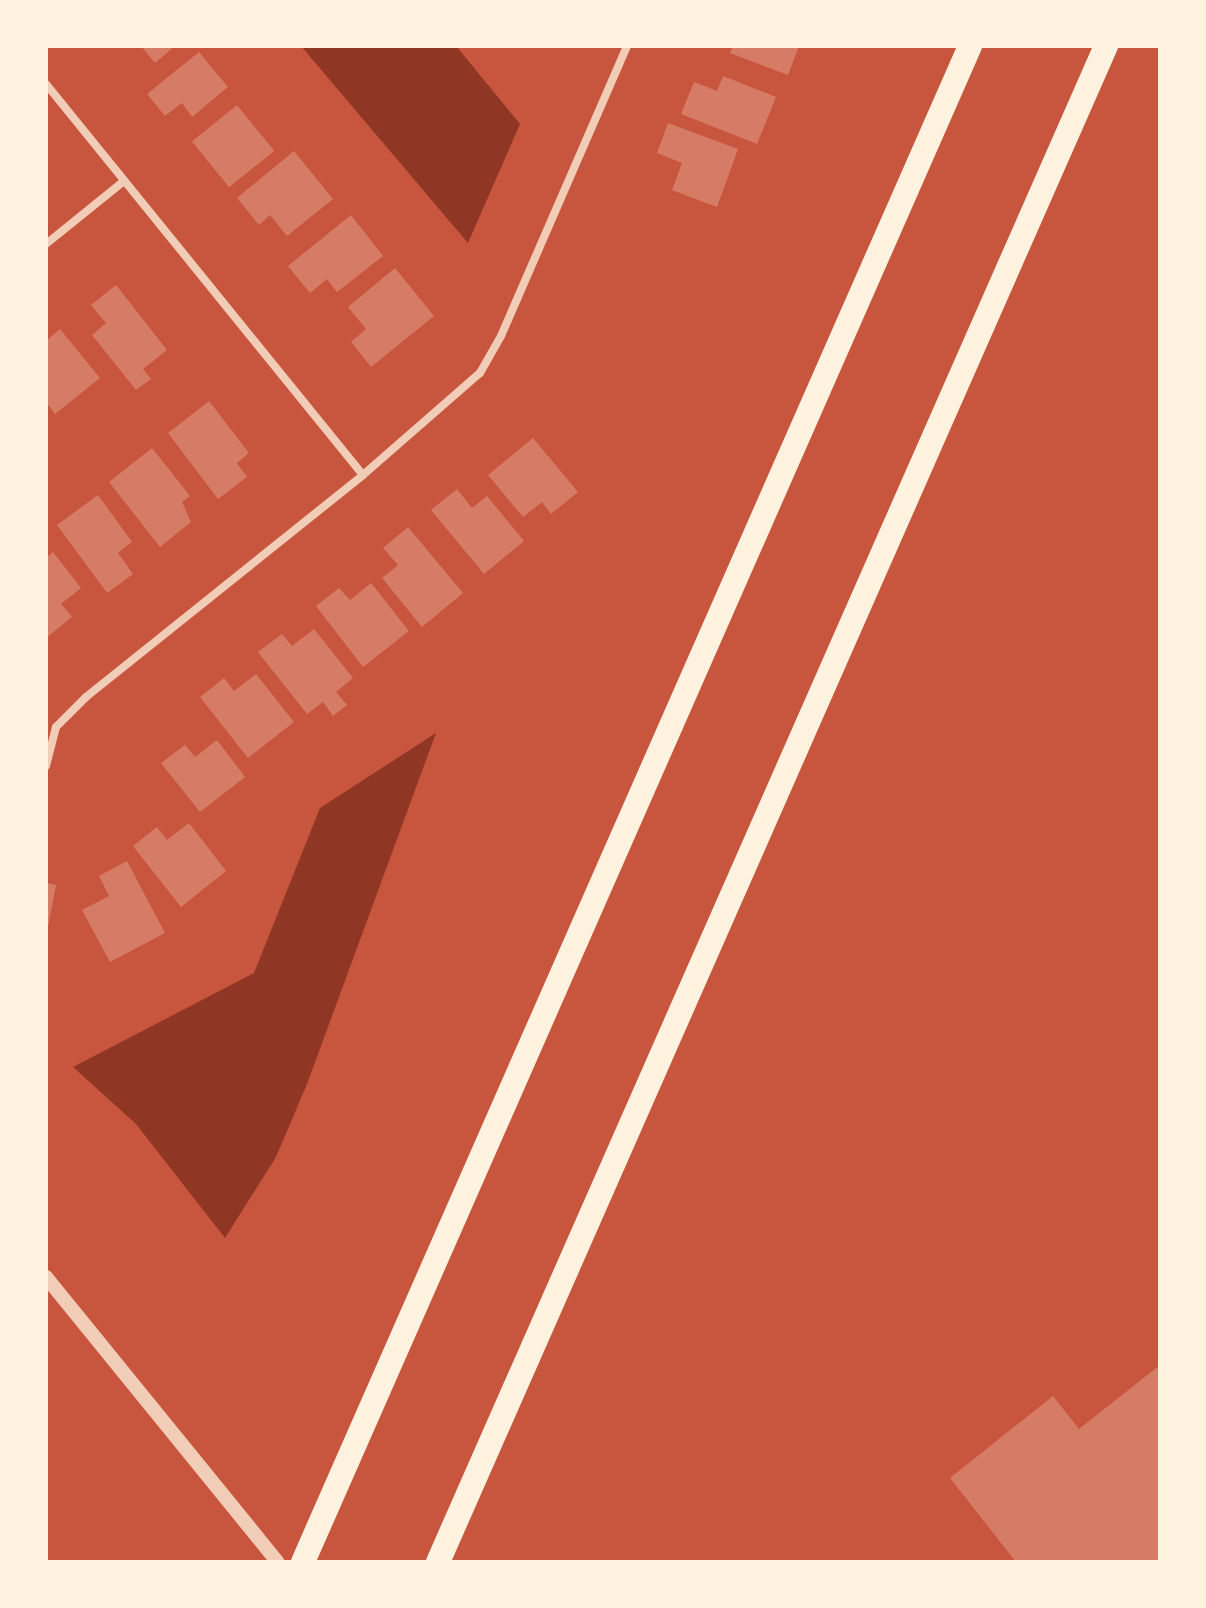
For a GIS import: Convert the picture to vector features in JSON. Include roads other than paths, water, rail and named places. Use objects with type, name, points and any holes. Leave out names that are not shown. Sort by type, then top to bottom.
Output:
[{"type":"highway","points":[[303,1562],[970,46]]},
{"type":"highway","points":[[438,1562],[1106,46]]},
{"type":"street","points":[[46,766],[56,727],[86,697],[363,475],[462,391],[494,352],[627,46]]},
{"type":"street","points":[[46,84],[363,475]]},
{"type":"street","points":[[46,244],[124,181]]},
{"type":"street","points":[[46,1277],[278,1562]]}]
